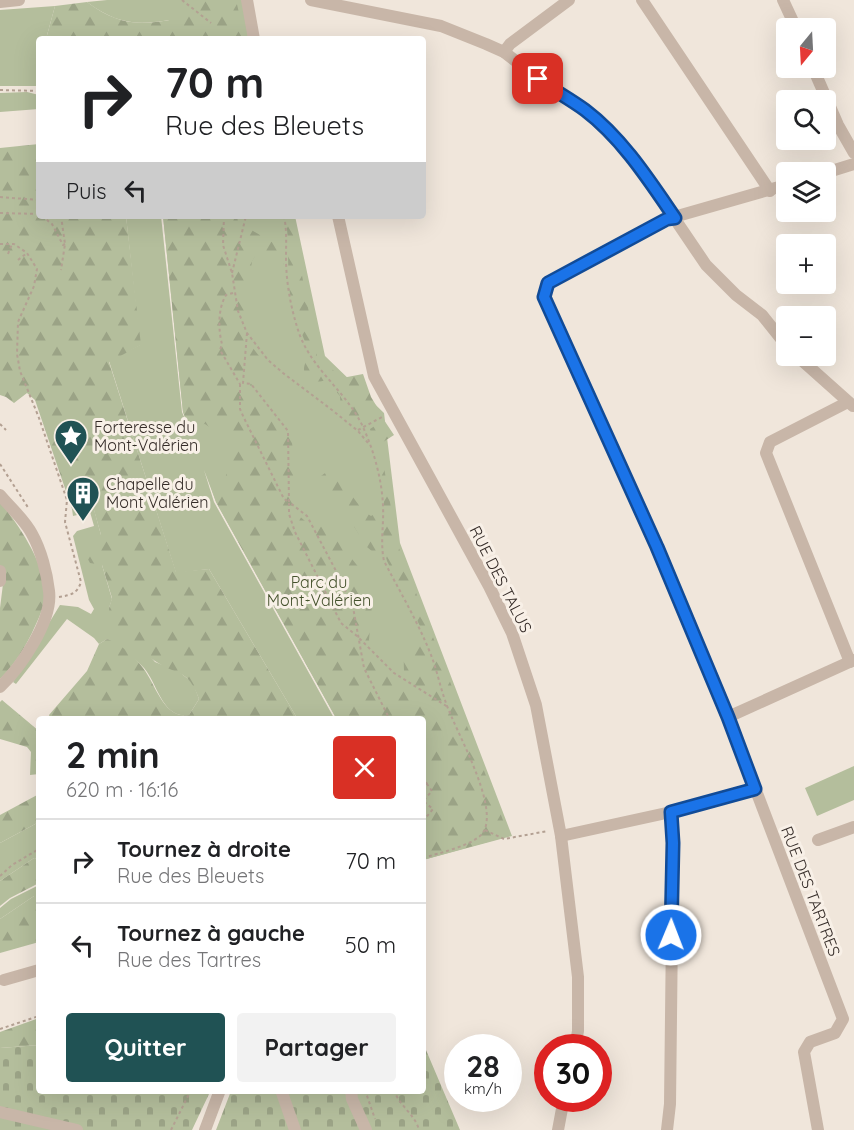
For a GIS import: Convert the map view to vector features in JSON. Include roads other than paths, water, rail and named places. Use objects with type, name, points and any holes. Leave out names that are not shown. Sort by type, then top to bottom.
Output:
[{"type":"street","points":[[0,2],[19,0]]},
{"type":"street","points":[[247,0],[253,36]]},
{"type":"street","points":[[311,0],[367,6],[441,26],[504,52],[556,92],[586,111],[602,127],[639,166],[706,265],[736,295],[762,315],[776,332]]},
{"type":"street","points":[[504,52],[510,44],[569,0]]},
{"type":"street","points":[[642,0],[770,190]]},
{"type":"street","points":[[783,0],[791,18]]},
{"type":"street","points":[[817,78],[838,125],[854,153]]},
{"type":"street","points":[[836,170],[854,164]]},
{"type":"street","name":"RUE DES TARTRES","points":[[776,188],[667,219],[548,283],[544,297],[657,547],[728,717],[843,1019],[834,1033],[810,1042],[804,1052],[818,1130]]},
{"type":"street","name":"RUE DES TALUS","points":[[339,219],[374,376],[489,586],[512,633],[536,705],[578,977],[577,1034]]},
{"type":"street","points":[[728,717],[852,661],[766,453],[770,442],[851,404],[808,366]]},
{"type":"street","points":[[0,495],[32,533],[42,562],[49,598],[47,614],[35,639],[11,677],[0,687]]},
{"type":"street","points":[[0,571],[0,581]]},
{"type":"street","points":[[555,833],[671,812],[755,789]]},
{"type":"street","points":[[667,1130],[670,1104],[673,843],[671,812]]},
{"type":"street","points":[[818,840],[854,827]]},
{"type":"street","points":[[4,980],[36,971]]},
{"type":"street","points":[[205,1130],[218,1094]]},
{"type":"street","points":[[282,1094],[295,1130]]},
{"type":"street","points":[[351,1094],[366,1130]]},
{"type":"street","points":[[0,1112],[77,1130]]},
{"type":"street","points":[[558,1130],[561,1112]]},
{"type":"place","name":"Forteresse du Mont-Valérien","points":[[71,465]]},
{"type":"place","name":"Chapelle du Mont Valérien","points":[[83,522]]},
{"type":"park label","name":"Parc du Mont-Valérien","points":[[319,591]]}]
